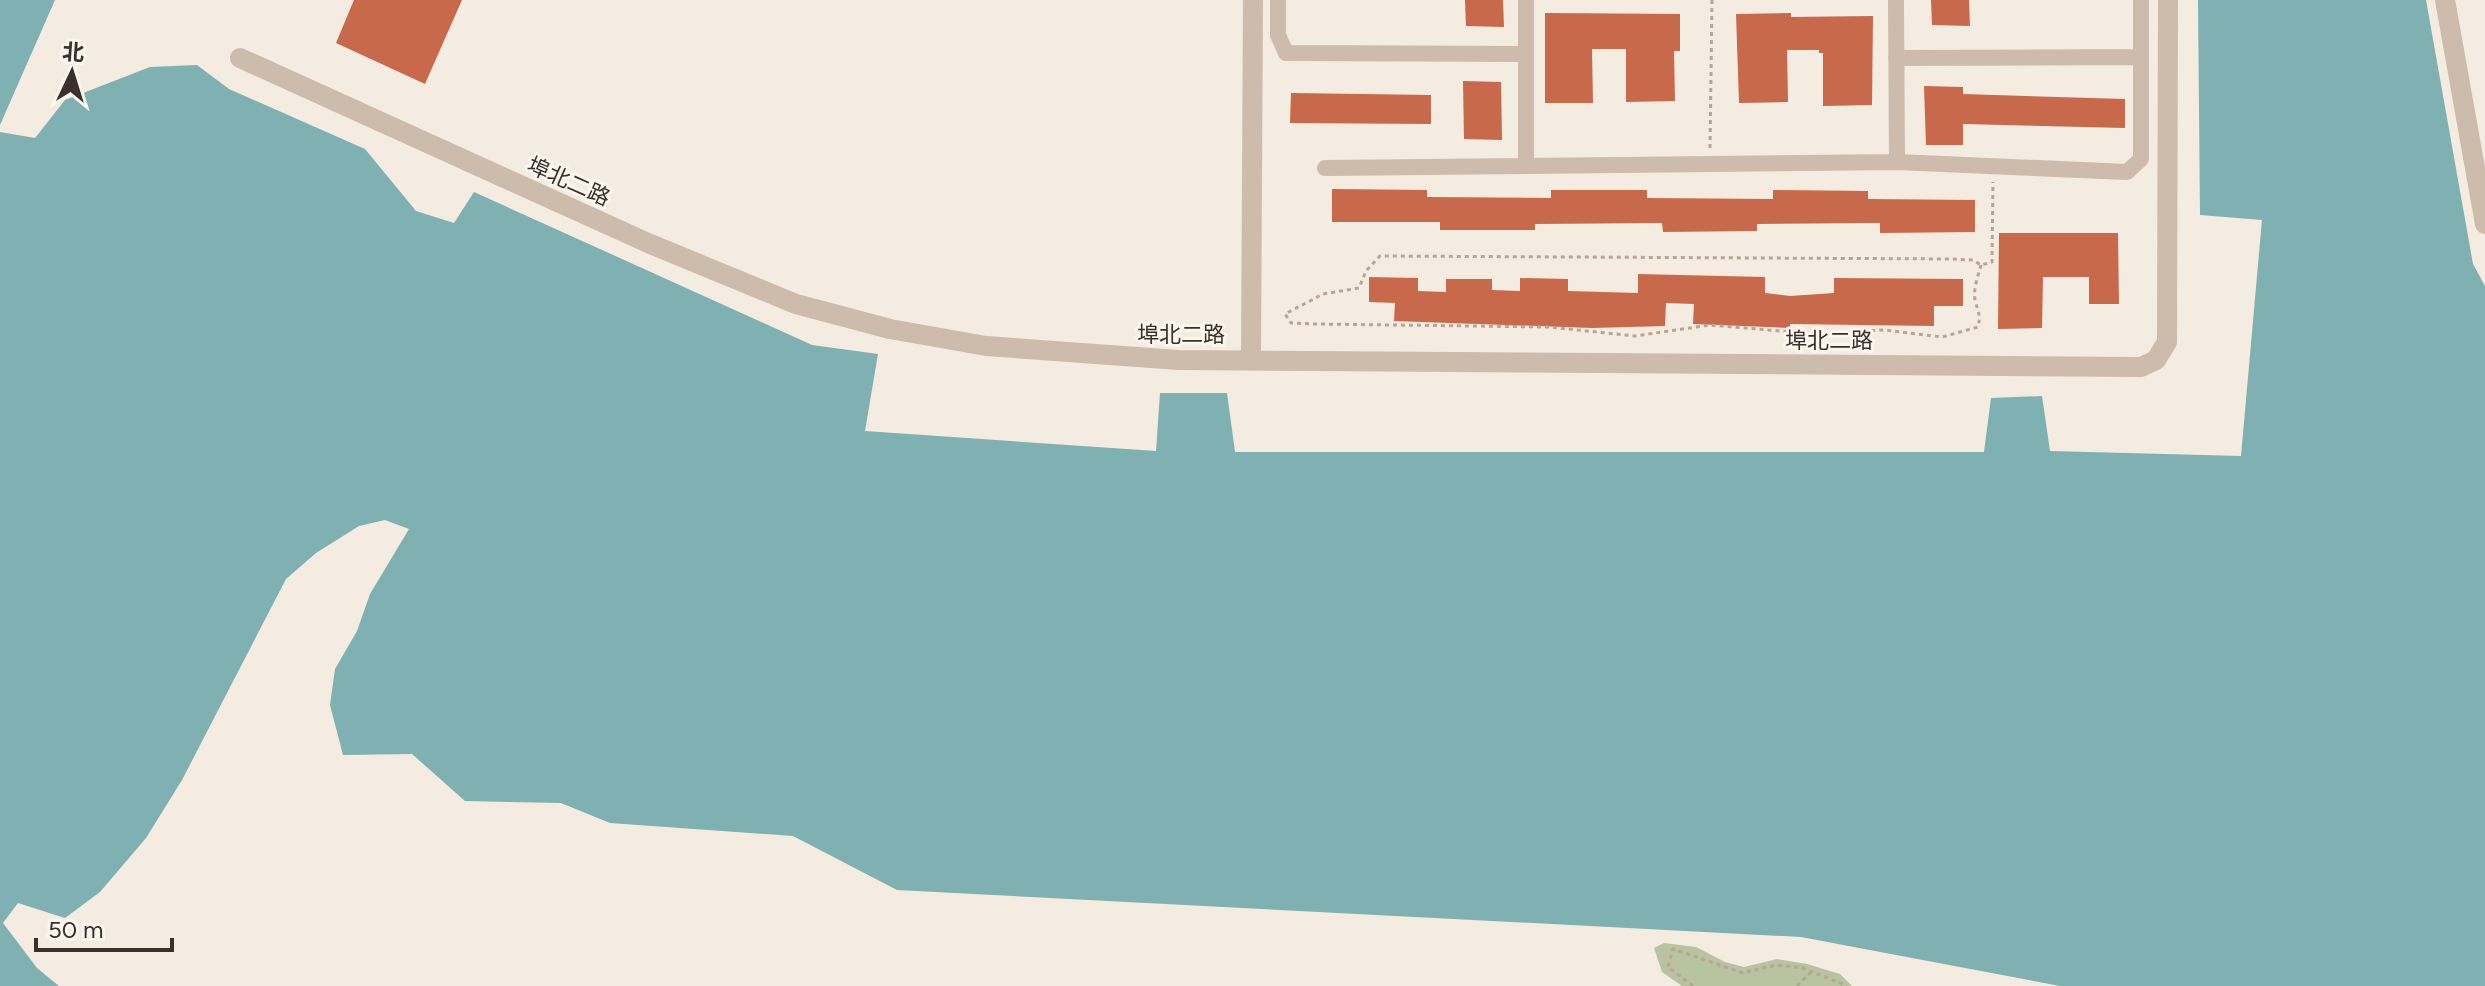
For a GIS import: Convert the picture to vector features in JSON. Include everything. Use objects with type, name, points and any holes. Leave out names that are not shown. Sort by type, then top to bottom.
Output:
[{"type":"street","points":[[1251,358],[1253,0]]},
{"type":"street","points":[[1278,0],[1278,35],[1286,53],[1524,54]]},
{"type":"street","points":[[1526,0],[1526,166]]},
{"type":"street","points":[[1896,0],[1897,162]]},
{"type":"street","points":[[1325,168],[1897,162],[2127,172],[2137,166],[2141,159],[2141,0]]},
{"type":"street","name":"埠北二路","points":[[240,58],[745,285],[843,318],[937,339],[1043,353],[1166,359],[2141,367],[2156,360],[2167,342],[2168,0]]},
{"type":"street","points":[[2445,0],[2485,224]]},
{"type":"street","points":[[1896,58],[2141,57]]},
{"type":"path","points":[[1710,164],[1712,0]]},
{"type":"path","points":[[1981,265],[1975,300],[1981,313],[1978,327],[1942,337],[1884,330],[1816,334],[1710,325],[1635,336],[1549,327],[1291,323],[1285,314],[1323,294],[1359,288],[1366,271],[1380,256],[1951,259],[1973,260],[1981,265],[1992,262],[1993,166]]},
{"type":"path","points":[[1693,986],[1668,967],[1673,949],[1743,973],[1776,965],[1812,971],[1847,986]]},
{"type":"path","points":[[1798,985],[1812,971]]},
{"type":"path","points":[[1798,985],[1806,986]]},
{"type":"green space","points":[[1664,943],[1696,947],[1725,962],[1744,967],[1777,959],[1807,964],[1840,974],[1852,986],[1682,986],[1662,972],[1654,948]]},
{"type":"water","points":[[0,0],[55,0],[0,125]]},
{"type":"water","points":[[2198,0],[2426,0],[2473,264],[2485,286],[2485,986],[2060,986],[1801,937],[897,890],[793,836],[610,823],[561,803],[465,801],[412,754],[343,755],[330,705],[335,669],[357,631],[370,594],[409,529],[385,520],[359,526],[316,553],[286,579],[182,780],[146,838],[100,892],[65,918],[18,903],[3,923],[37,968],[59,986],[0,986],[0,132],[35,138],[65,100],[150,67],[197,65],[229,89],[365,149],[416,211],[454,223],[474,192],[812,345],[878,354],[865,431],[1156,451],[1160,393],[1227,393],[1235,452],[1984,452],[1991,398],[2042,396],[2050,451],[2241,456],[2262,220],[2200,215]]},
{"type":"building","points":[[354,0],[462,0],[425,84],[336,43]]},
{"type":"building","points":[[1465,0],[1503,0],[1504,27],[1466,26]]},
{"type":"building","points":[[1931,0],[1969,0],[1970,26],[1932,25]]},
{"type":"building","points":[[1545,13],[1680,14],[1680,51],[1674,51],[1675,101],[1626,102],[1626,49],[1592,49],[1593,103],[1545,103]]},
{"type":"building","points":[[1791,13],[1791,17],[1873,16],[1872,105],[1823,106],[1823,53],[1819,50],[1787,50],[1788,102],[1739,103],[1736,14]]},
{"type":"building","points":[[1463,81],[1501,82],[1502,140],[1464,139]]},
{"type":"building","points":[[1924,86],[1963,87],[1963,94],[2125,99],[2125,128],[1963,124],[1963,145],[1926,145]]},
{"type":"building","points":[[1291,93],[1431,95],[1431,124],[1290,123]]},
{"type":"building","points":[[1332,189],[1427,190],[1427,197],[1551,198],[1551,190],[1647,190],[1647,198],[1773,199],[1773,190],[1868,191],[1868,199],[1975,200],[1975,232],[1880,233],[1880,223],[1757,224],[1757,231],[1663,232],[1662,223],[1535,224],[1535,230],[1440,230],[1440,222],[1332,222]]},
{"type":"building","points":[[1999,233],[2118,233],[2119,304],[2089,304],[2089,277],[2043,277],[2042,328],[1998,329]]},
{"type":"building","points":[[1638,274],[1765,277],[1765,293],[1790,296],[1834,293],[1834,278],[1963,279],[1963,306],[1934,306],[1934,326],[1790,324],[1790,328],[1693,324],[1694,304],[1666,303],[1665,326],[1592,328],[1394,321],[1395,303],[1369,302],[1369,277],[1418,278],[1418,291],[1446,292],[1446,279],[1492,279],[1492,290],[1520,291],[1520,278],[1568,279],[1568,291],[1638,293]]}]
